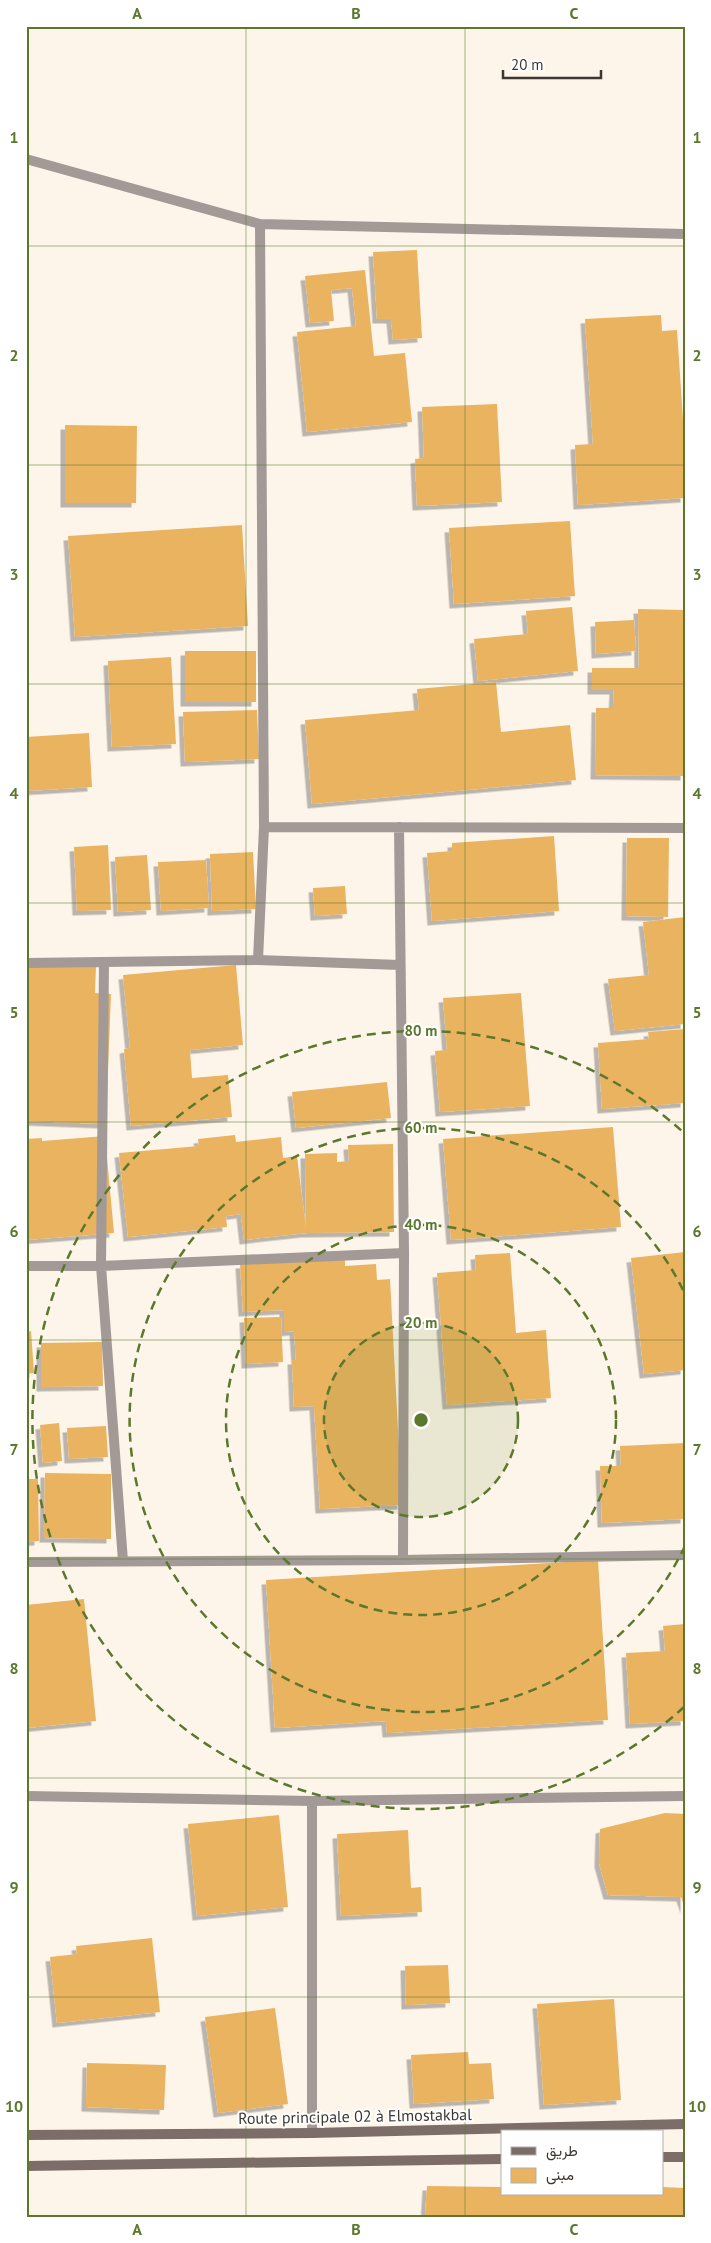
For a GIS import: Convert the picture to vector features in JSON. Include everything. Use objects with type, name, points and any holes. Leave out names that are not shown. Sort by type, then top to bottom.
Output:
[{"type":"main road","name":"Route principale 02 à Elmostakbal","points":[[26,2135],[312,2133],[685,2124]]},
{"type":"main road","points":[[664,2157],[685,2157]]},
{"type":"main road","points":[[26,2166],[501,2159]]},
{"type":"street","points":[[26,159],[260,224],[685,234]]},
{"type":"street","points":[[258,960],[264,827],[260,224]]},
{"type":"street","points":[[264,827],[685,828]]},
{"type":"street","points":[[399,827],[404,1254],[403,1560]]},
{"type":"street","points":[[26,963],[258,960],[400,965]]},
{"type":"street","points":[[104,962],[101,1266],[123,1561]]},
{"type":"street","points":[[26,1266],[101,1266],[404,1254]]},
{"type":"street","points":[[26,1562],[403,1560],[685,1555]]},
{"type":"street","points":[[26,1796],[312,1801],[685,1796]]},
{"type":"street","points":[[312,1801],[312,2133]]},
{"type":"building","points":[[417,250],[422,338],[393,340],[391,319],[377,319],[373,252]]},
{"type":"building","points":[[365,270],[374,356],[405,353],[412,422],[307,432],[297,332],[356,326],[352,288],[331,290],[334,321],[310,323],[305,276]]},
{"type":"building","points":[[661,315],[662,331],[677,330],[683,419],[685,419],[685,498],[578,505],[575,445],[593,444],[585,319]]},
{"type":"building","points":[[497,404],[502,502],[417,506],[415,459],[424,458],[422,407]]},
{"type":"building","points":[[65,425],[137,426],[136,503],[65,503]]},
{"type":"building","points":[[570,521],[575,596],[454,604],[449,528]]},
{"type":"building","points":[[242,525],[248,626],[75,637],[68,536]]},
{"type":"building","points":[[572,607],[578,671],[478,681],[474,639],[528,634],[526,611]]},
{"type":"building","points":[[638,609],[685,610],[685,776],[595,775],[596,708],[613,708],[614,690],[592,690],[592,668],[639,668]]},
{"type":"building","points":[[634,620],[636,651],[596,654],[595,622]]},
{"type":"building","points":[[185,651],[256,651],[256,702],[185,702]]},
{"type":"building","points":[[171,657],[176,744],[112,747],[108,661]]},
{"type":"building","points":[[496,682],[501,732],[570,725],[576,780],[312,804],[305,720],[419,710],[417,689]]},
{"type":"building","points":[[257,710],[259,759],[185,762],[183,712]]},
{"type":"building","points":[[89,733],[92,787],[26,791],[26,737]]},
{"type":"building","points":[[554,836],[559,911],[432,921],[427,853],[452,851],[452,843]]},
{"type":"building","points":[[627,838],[669,838],[668,917],[626,916]]},
{"type":"building","points":[[108,845],[111,910],[77,911],[74,847]]},
{"type":"building","points":[[253,852],[256,909],[212,911],[210,854]]},
{"type":"building","points":[[147,855],[151,910],[118,912],[115,857]]},
{"type":"building","points":[[206,860],[209,908],[161,911],[158,862]]},
{"type":"building","points":[[345,886],[347,914],[315,916],[313,888]]},
{"type":"building","points":[[685,917],[685,1024],[615,1031],[608,979],[649,975],[643,922]]},
{"type":"building","points":[[26,964],[96,966],[95,993],[111,994],[106,1124],[26,1121]]},
{"type":"building","points":[[236,965],[243,1045],[190,1050],[192,1078],[228,1075],[232,1117],[131,1126],[124,1049],[130,1048],[123,975]]},
{"type":"building","points":[[521,993],[530,1106],[440,1112],[435,1051],[447,1050],[443,998]]},
{"type":"building","points":[[685,1029],[685,1103],[602,1109],[598,1043],[649,1039],[648,1032]]},
{"type":"building","points":[[387,1082],[391,1118],[296,1128],[292,1092]]},
{"type":"building","points":[[613,1127],[621,1227],[451,1240],[443,1139]]},
{"type":"building","points":[[235,1135],[236,1142],[281,1137],[283,1158],[297,1156],[306,1229],[305,1154],[337,1153],[337,1162],[349,1161],[348,1145],[393,1144],[394,1232],[306,1233],[244,1240],[241,1214],[226,1216],[227,1227],[128,1237],[119,1153],[199,1146],[198,1139]]},
{"type":"building","points":[[105,1136],[114,1233],[26,1240],[26,1139],[42,1138],[42,1141]]},
{"type":"building","points":[[685,1252],[685,1370],[644,1374],[631,1258]]},
{"type":"building","points":[[510,1253],[516,1333],[546,1330],[551,1398],[447,1405],[437,1273],[476,1270],[475,1255]]},
{"type":"building","points":[[345,1259],[345,1266],[376,1264],[377,1280],[390,1279],[402,1505],[320,1509],[314,1406],[294,1407],[292,1360],[296,1360],[294,1331],[284,1332],[284,1310],[243,1312],[240,1264]]},
{"type":"building","points":[[281,1317],[283,1362],[246,1364],[244,1318]]},
{"type":"building","points":[[31,1331],[34,1373],[26,1374],[26,1332]]},
{"type":"building","points":[[102,1342],[103,1386],[41,1387],[41,1343]]},
{"type":"building","points":[[59,1423],[62,1461],[43,1463],[40,1425]]},
{"type":"building","points":[[106,1426],[108,1457],[69,1459],[67,1428]]},
{"type":"building","points":[[685,1443],[685,1519],[602,1523],[600,1466],[621,1466],[620,1446]]},
{"type":"building","points":[[45,1473],[111,1474],[111,1539],[44,1538]]},
{"type":"building","points":[[26,1479],[38,1479],[39,1541],[26,1542]]},
{"type":"building","points":[[598,1560],[608,1720],[387,1733],[386,1721],[275,1728],[266,1580]]},
{"type":"building","points":[[84,1599],[96,1721],[26,1728],[26,1605]]},
{"type":"building","points":[[685,1624],[685,1721],[630,1724],[626,1653],[665,1651],[663,1626]]},
{"type":"building","points":[[665,1813],[685,1814],[685,1909],[681,1897],[608,1895],[599,1863],[600,1829]]},
{"type":"building","points":[[279,1815],[288,1907],[197,1916],[188,1824]]},
{"type":"building","points":[[408,1830],[411,1888],[421,1887],[422,1912],[341,1916],[337,1834]]},
{"type":"building","points":[[152,1938],[160,2012],[57,2023],[50,1957],[77,1954],[76,1946]]},
{"type":"building","points":[[448,1965],[450,2003],[406,2005],[405,1966]]},
{"type":"building","points":[[614,1999],[621,2100],[544,2105],[537,2004]]},
{"type":"building","points":[[275,2008],[288,2104],[218,2113],[205,2017]]},
{"type":"building","points":[[468,2052],[469,2064],[491,2063],[494,2099],[414,2104],[411,2055]]},
{"type":"building","points":[[87,2063],[166,2065],[164,2110],[86,2107]]},
{"type":"building","points":[[427,2186],[501,2187],[501,2196],[664,2196],[664,2187],[685,2188],[685,2217],[425,2217]]}]
